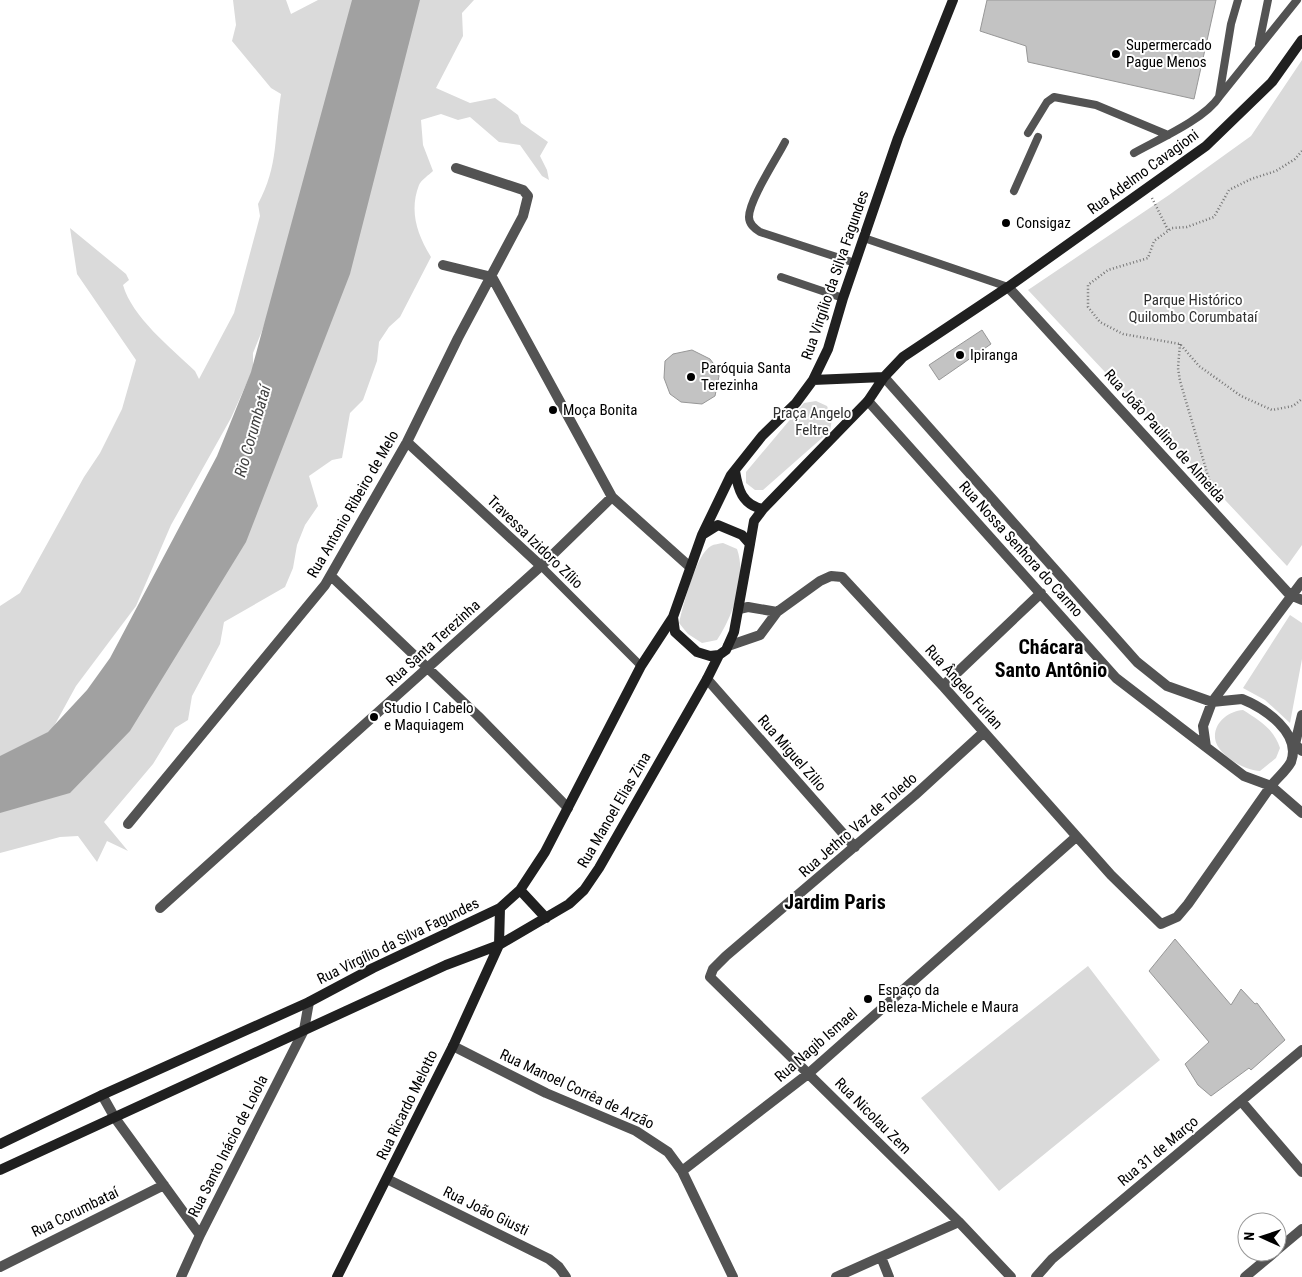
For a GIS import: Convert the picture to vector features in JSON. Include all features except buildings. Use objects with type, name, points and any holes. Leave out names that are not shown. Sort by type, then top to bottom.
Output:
[{"type":"street","name":"Rua Virgílio da Silva Fagundes","points":[[0,1144],[102,1095],[309,1002],[373,968],[500,908],[520,890],[545,852],[641,666],[673,617],[702,535],[735,471],[762,436],[796,404],[813,380],[828,349],[843,298],[898,138],[953,0]]},
{"type":"street","name":"Rua Adelmo Cavagioni","points":[[728,646],[739,609],[754,521],[763,508],[868,401],[884,377],[903,357],[1008,287],[1206,146],[1272,82],[1302,40]]},
{"type":"street","name":"Rua Antonio Ribeiro de Melo","points":[[128,824],[217,718],[331,576],[406,442],[458,338],[523,216],[528,196],[523,190],[505,182],[456,168]]},
{"type":"street","points":[[443,266],[492,277],[612,497],[690,567]]},
{"type":"street","name":"Rua João Paulino de Almeida","points":[[1008,287],[1290,596],[1302,600]]},
{"type":"street","points":[[813,380],[884,377]]},
{"type":"street","name":"Rua Nossa Senhora do Carmo","points":[[884,377],[1137,662],[1167,686],[1212,702]]},
{"type":"street","name":"Rua Nossa Senhora do Carmo","points":[[868,401],[1116,678],[1206,747]]},
{"type":"street","name":"Travessa Izidoro Zílio","points":[[406,442],[541,566]]},
{"type":"street","points":[[735,471],[743,497],[750,505],[763,508]]},
{"type":"street","name":"Rua Santa Terezinha","points":[[160,908],[541,566],[612,497]]},
{"type":"street","points":[[702,535],[718,525],[742,535],[750,544]]},
{"type":"street","points":[[331,576],[428,668],[568,808]]},
{"type":"street","name":"Rua Ângelo Furlan","points":[[777,612],[820,580],[831,576],[842,577],[943,686],[1076,837],[1147,912],[1161,924],[1177,917],[1271,786]]},
{"type":"street","points":[[1302,582],[1212,702],[1203,726],[1206,747],[1244,776],[1271,786],[1302,813]]},
{"type":"street","points":[[943,686],[1041,593]]},
{"type":"street","points":[[728,646],[760,635],[777,612],[748,607],[739,609]]},
{"type":"street","points":[[673,617],[675,632],[697,652],[710,656],[719,655]]},
{"type":"street","name":"Rua Manoel Elias Zina","points":[[499,945],[569,904],[584,890],[599,868],[719,655],[728,646]]},
{"type":"street","name":"Rua Miguel Zilio","points":[[707,679],[855,847]]},
{"type":"street","points":[[1212,702],[1242,699],[1253,703],[1288,730],[1298,747]]},
{"type":"street","points":[[1271,786],[1292,761],[1298,747],[1302,715]]},
{"type":"street","name":"Rua Jethro Vaz de Toledo","points":[[711,980],[710,973],[726,956],[855,847],[984,732]]},
{"type":"street","name":"Rua Nagib Ismael","points":[[682,1171],[808,1074],[1076,837]]},
{"type":"street","points":[[520,890],[546,918]]},
{"type":"street","points":[[0,1170],[304,1030],[446,966],[499,945],[500,908]]},
{"type":"street","name":"Rua Ricardo Melotto","points":[[340,1275],[453,1046],[499,945]]},
{"type":"street","name":"Rua Nicolau Zem","points":[[711,980],[959,1222],[1011,1277]]},
{"type":"street","name":"Rua Santo Inácio de Loiola","points":[[181,1277],[200,1235],[304,1030],[309,1002]]},
{"type":"street","name":"Rua Manoel Corrêa de Arzão","points":[[453,1046],[546,1093],[636,1131],[668,1152],[682,1171],[733,1277]]},
{"type":"street","name":"Rua 31 de Março","points":[[1036,1277],[1052,1259],[1302,1050]]},
{"type":"street","points":[[102,1095],[115,1118],[200,1235]]},
{"type":"street","points":[[1241,1101],[1302,1172]]},
{"type":"street","name":"Rua João Giusti","points":[[387,1179],[549,1259],[559,1267],[566,1277]]},
{"type":"street","name":"Rua Corumbataí","points":[[0,1267],[164,1185]]},
{"type":"street","points":[[836,1277],[959,1222]]},
{"type":"street","points":[[1287,1241],[1302,1228]]},
{"type":"street","points":[[881,1257],[889,1277]]},
{"type":"street","points":[[1245,1277],[1263,1262]]},
{"type":"lane","points":[[1219,97],[1231,24],[1238,0]]},
{"type":"lane","points":[[1259,46],[1268,0]]},
{"type":"lane","points":[[1134,153],[1168,135],[1214,106],[1219,97],[1297,0]]},
{"type":"lane","points":[[1028,133],[1047,102],[1054,97],[1096,105],[1168,135]]},
{"type":"lane","points":[[1014,192],[1038,137]]},
{"type":"lane","points":[[785,142],[760,188],[749,214],[750,222],[760,232],[855,263]]},
{"type":"lane","points":[[864,238],[1008,287]]},
{"type":"lane","points":[[781,277],[843,298]]},
{"type":"lane","name":"Travessa Izidoro Zílio","points":[[541,566],[641,666]]},
{"type":"path","points":[[1302,151],[1295,159],[1276,171],[1251,179],[1229,190],[1214,217],[1187,227],[1168,230],[1154,241],[1148,258],[1108,270],[1088,285],[1088,306],[1100,322],[1123,334],[1180,344],[1199,366],[1241,396],[1272,410],[1293,406],[1302,399]]},
{"type":"path","points":[[1147,188],[1168,230]]},
{"type":"path","points":[[1180,344],[1178,368],[1180,381],[1221,520]]},
{"type":"green space","points":[[233,0],[286,0],[291,14],[318,0],[375,0],[253,353],[253,369],[231,418],[171,525],[136,606],[76,686],[53,728],[36,743],[0,761],[0,606],[20,593],[84,477],[100,453],[122,409],[136,360],[77,274],[70,228],[126,274],[129,280],[123,285],[135,309],[153,331],[195,371],[199,379],[234,313],[260,216],[258,204],[265,190],[273,163],[281,94],[271,88],[232,41],[236,25]]},
{"type":"green space","points":[[416,0],[474,0],[462,13],[463,36],[436,88],[470,103],[495,98],[518,115],[521,123],[548,142],[540,156],[547,170],[549,180],[542,176],[520,145],[499,142],[470,117],[458,120],[441,114],[421,120],[423,145],[433,171],[419,185],[416,195],[415,213],[418,231],[431,257],[400,317],[389,327],[379,342],[377,361],[363,400],[350,413],[342,458],[332,460],[309,476],[318,506],[305,525],[297,545],[293,568],[285,587],[224,622],[220,644],[192,696],[188,720],[175,728],[153,764],[104,822],[128,851],[107,841],[97,862],[78,836],[60,837],[0,853],[0,793],[118,718]]},
{"type":"green space","name":"Parque Histórico Quilombo Corumbataí","points":[[1302,60],[1302,545],[1287,566],[1028,290],[1169,195],[1251,136]]},
{"type":"green space","name":"Praça Angelo Feltre","points":[[816,401],[827,406],[832,419],[830,431],[763,490],[755,490],[746,483],[746,472],[804,403]]},
{"type":"green space","points":[[723,543],[737,549],[740,560],[737,596],[728,620],[717,640],[702,643],[688,634],[679,623],[691,581],[700,559],[711,546]]},
{"type":"green space","points":[[1290,615],[1302,623],[1302,659],[1290,723],[1265,700],[1243,688]]},
{"type":"green space","points":[[1243,710],[1270,730],[1280,748],[1276,758],[1260,771],[1239,765],[1232,760],[1220,750],[1215,738],[1217,727],[1223,718]]},
{"type":"green space","points":[[1088,966],[1160,1060],[999,1191],[921,1098]]},
{"type":"water","name":"Rio Corumbataí","points":[[352,0],[420,0],[350,274],[246,542],[130,731],[70,793],[0,813],[0,756],[48,732],[87,690],[110,658],[217,456],[251,372]]},
{"type":"place","name":"Supermercado Pague Menos","points":[[1116,54]]},
{"type":"place","name":"Consigaz","points":[[1006,223]]},
{"type":"place","name":"Ipiranga","points":[[960,355]]},
{"type":"place","name":"Paróquia Santa Terezinha","points":[[691,377]]},
{"type":"place","name":"Moça Bonita","points":[[553,410]]},
{"type":"place","name":"Studio I Cabelo e Maquiagem","points":[[374,717]]},
{"type":"place","name":"Espaço da Beleza-Michele e Maura","points":[[868,999]]},
{"type":"district","name":"Chácara Santo Antônio","points":[[1051,658]]},
{"type":"district","name":"Jardim Paris","points":[[835,902]]}]
